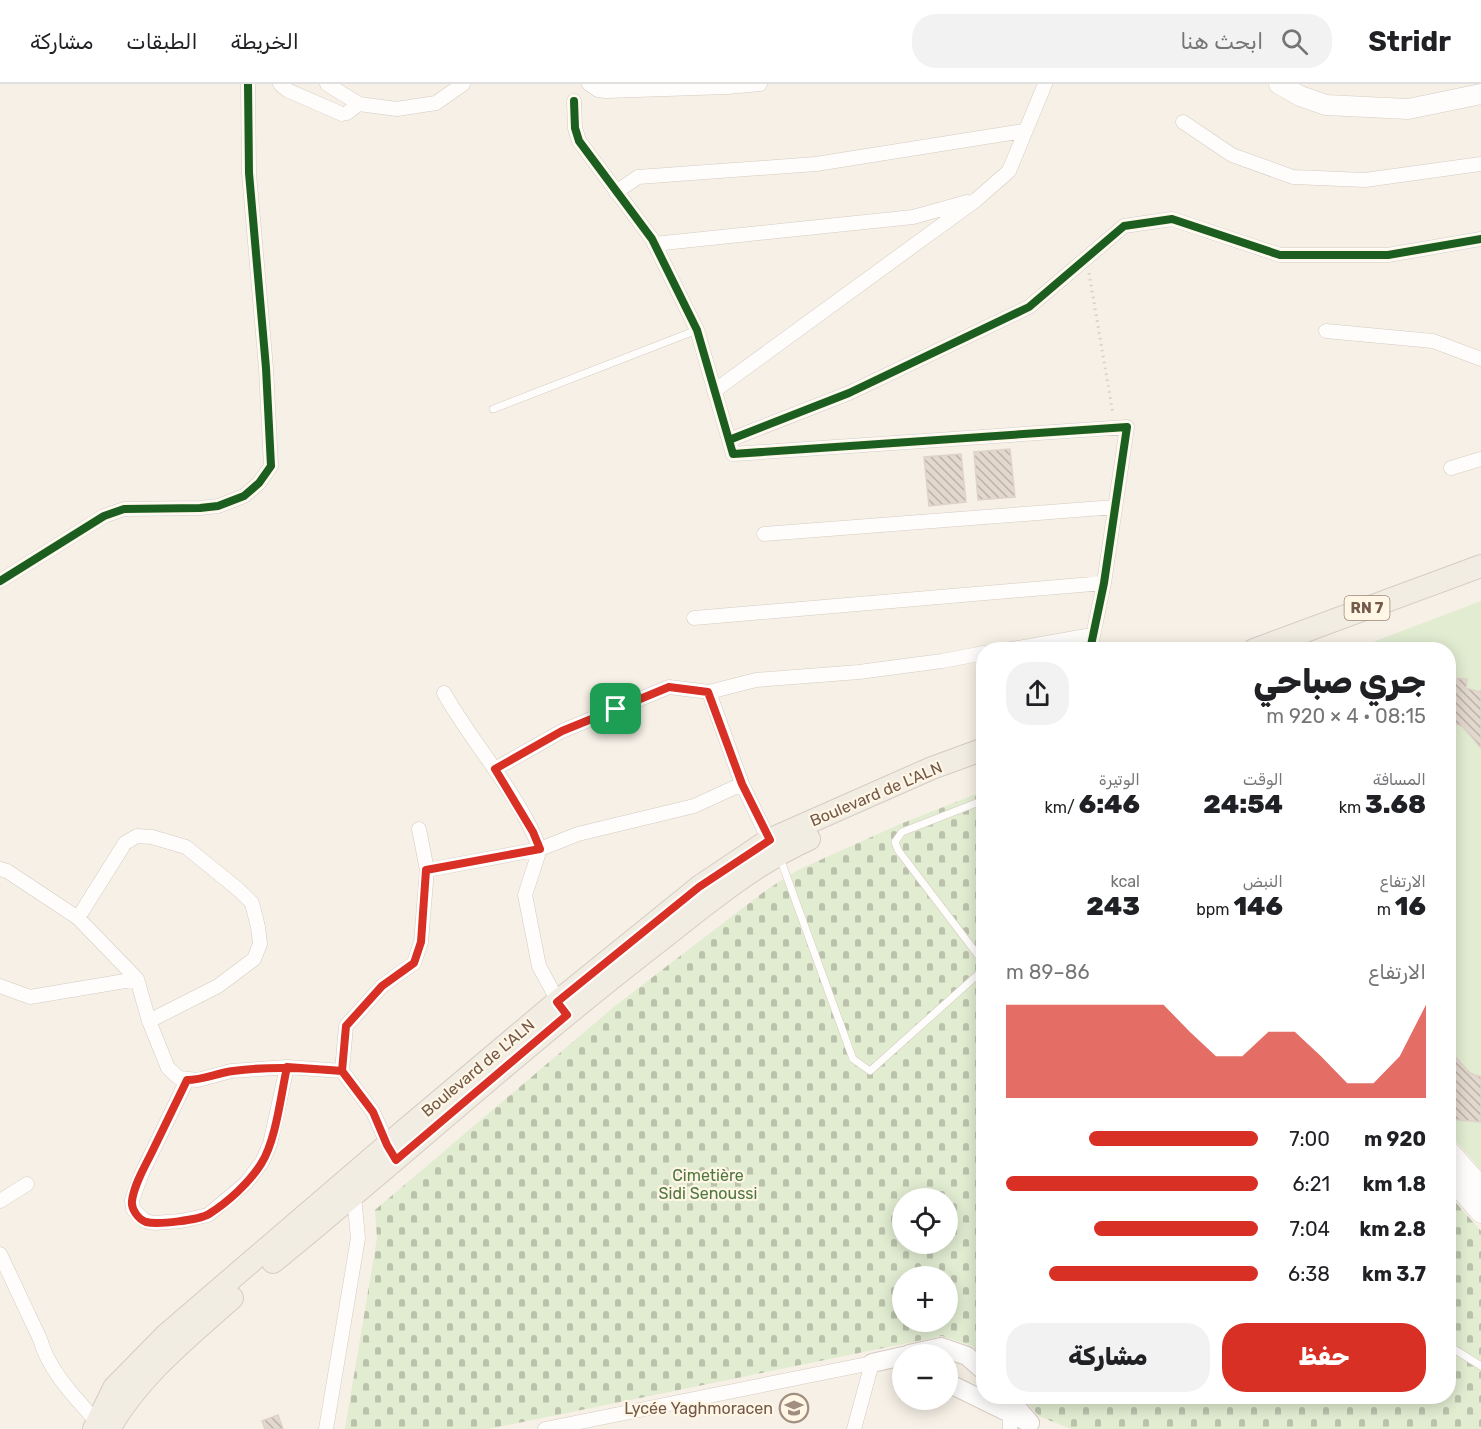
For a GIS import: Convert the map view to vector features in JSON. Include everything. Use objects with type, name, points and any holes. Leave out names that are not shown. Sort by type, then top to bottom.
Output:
[{"type":"main road","points":[[1280,84],[1300,96],[1326,105],[1357,107],[1408,109],[1481,94]]},
{"type":"main road","name":"RN 7","points":[[1276,642],[1481,567]]},
{"type":"main road","name":"RN 7","points":[[1318,642],[1481,581]]},
{"type":"main road","name":"Boulevard de L'ALN","points":[[100,1426],[114,1388],[167,1334],[391,1152],[562,1008],[599,988],[684,922],[774,847],[932,768],[976,752]]},
{"type":"main road","name":"Boulevard de L'ALN","points":[[774,847],[976,767]]},
{"type":"main road","name":"Boulevard de L'ALN","points":[[100,1426],[121,1408],[159,1364],[256,1277],[354,1196],[391,1152]]},
{"type":"main road","points":[[1456,1159],[1481,1187]]},
{"type":"main road","points":[[1456,1184],[1481,1213]]},
{"type":"street","points":[[0,581],[104,516],[124,509],[219,506],[244,496],[259,483],[271,466],[266,368],[249,173],[248,84]]},
{"type":"street","points":[[280,84],[287,90],[342,114],[359,104]]},
{"type":"street","points":[[327,84],[359,104],[397,109],[436,103],[463,84]]},
{"type":"street","points":[[589,84],[606,91],[760,84]]},
{"type":"street","points":[[714,391],[976,200],[1009,171],[1045,84]]},
{"type":"street","points":[[574,100],[575,128],[579,141],[654,244],[697,330],[733,454],[1127,427],[1104,583],[1091,642]]},
{"type":"street","points":[[1183,122],[1232,155],[1293,177],[1365,180],[1481,164]]},
{"type":"street","points":[[616,192],[638,177],[816,164],[1024,131]]},
{"type":"street","points":[[654,244],[913,218],[976,200]]},
{"type":"street","points":[[729,440],[849,393],[1029,307],[1124,226],[1172,219],[1280,255],[1388,255],[1481,239]]},
{"type":"street","points":[[1326,331],[1433,341],[1481,359]]},
{"type":"street","points":[[1451,468],[1481,459]]},
{"type":"street","points":[[764,534],[1115,507]]},
{"type":"street","points":[[694,618],[1104,583]]},
{"type":"street","points":[[1052,642],[1092,635]]},
{"type":"street","points":[[495,769],[562,731],[669,687],[708,692],[756,680],[859,672],[976,655]]},
{"type":"street","points":[[708,692],[742,784],[774,847]]},
{"type":"street","points":[[444,693],[464,727],[495,769],[533,832],[540,849],[525,895],[539,966],[562,1008]]},
{"type":"street","points":[[426,870],[540,849],[578,834],[694,806],[742,784]]},
{"type":"street","points":[[391,1152],[373,1112],[342,1071],[346,1026],[382,986],[414,963],[421,942],[426,870],[419,829]]},
{"type":"street","points":[[78,918],[125,843],[137,836],[152,837],[186,848],[252,903],[260,945],[254,959],[218,986],[149,1021]]},
{"type":"street","points":[[0,869],[7,871],[78,918],[137,979],[149,1021],[168,1068],[180,1078],[198,1080],[231,1071],[287,1067],[342,1071]]},
{"type":"street","points":[[0,986],[30,996],[137,979]]},
{"type":"street","points":[[187,1080],[142,1173],[132,1200],[133,1209],[145,1221],[154,1223],[181,1221],[208,1215],[246,1183],[262,1162],[270,1144],[287,1067]]},
{"type":"street","points":[[0,1201],[27,1184]]},
{"type":"street","points":[[326,1429],[358,1238],[354,1196]]},
{"type":"street","points":[[0,1254],[40,1339],[44,1353],[61,1381],[100,1426]]},
{"type":"street","points":[[958,1353],[967,1356],[976,1364]]},
{"type":"street","points":[[545,1429],[892,1358]]},
{"type":"street","points":[[872,1362],[892,1363]]},
{"type":"street","points":[[854,1429],[872,1362]]},
{"type":"street","points":[[958,1388],[976,1397]]},
{"type":"street","points":[[991,1404],[1037,1426]]},
{"type":"lane","points":[[493,409],[697,330]]},
{"type":"lane","points":[[976,803],[902,832],[895,842],[898,850],[976,952]]},
{"type":"lane","points":[[774,847],[853,1059],[870,1071],[976,976]]},
{"type":"lane","points":[[1456,1350],[1481,1366]]},
{"type":"path","points":[[1087,258],[1115,428]]},
{"type":"green space","points":[[1481,601],[1481,1170],[1456,1141],[1456,642],[1373,642]]},
{"type":"green space","name":"Cimetière Sidi Senoussi","points":[[976,794],[976,1349],[942,1336],[892,1344],[892,1346],[488,1429],[345,1429],[377,1238],[375,1210],[615,1006],[765,891],[798,870],[898,825]]},
{"type":"green space","points":[[1456,1203],[1481,1231],[1481,1429],[1071,1429],[1039,1416],[1028,1404],[1456,1404]]},
{"type":"building","points":[[1010,449],[1015,497],[978,500],[974,452]]},
{"type":"building","points":[[961,454],[966,502],[929,506],[924,457]]},
{"type":"building","points":[[1456,678],[1467,679],[1466,688],[1479,692],[1481,690],[1481,748],[1462,726],[1456,724]]},
{"type":"building","points":[[1456,1058],[1470,1073],[1481,1077],[1481,1122],[1456,1120]]},
{"type":"building","points":[[278,1415],[283,1429],[265,1429],[262,1421]]},
{"type":"cycle path","points":[[0,581],[104,516],[124,509],[218,506],[244,496],[259,483],[271,466],[266,368],[249,173],[248,84]]},
{"type":"cycle path","points":[[574,101],[575,128],[579,141],[652,239],[697,330],[733,454],[1127,427],[1104,583],[1092,642]]},
{"type":"cycle path","points":[[729,440],[849,393],[1029,307],[1124,226],[1172,219],[1280,255],[1388,255],[1481,239]]},
{"type":"place","name":"Lycée Yaghmoracen","points":[[794,1408]]},
{"type":"route","points":[[616,709],[562,731],[495,769],[533,832],[540,849],[426,870],[421,942],[414,963],[382,986],[346,1026],[342,1071],[287,1067],[231,1071],[198,1080],[187,1080],[142,1173],[132,1200],[133,1209],[138,1216],[154,1223],[181,1221],[208,1215],[246,1183],[262,1162],[270,1144],[287,1067],[342,1071],[373,1112],[396,1160],[567,1015],[557,1002],[699,887],[770,840],[742,784],[708,692],[669,687],[616,709]]}]
